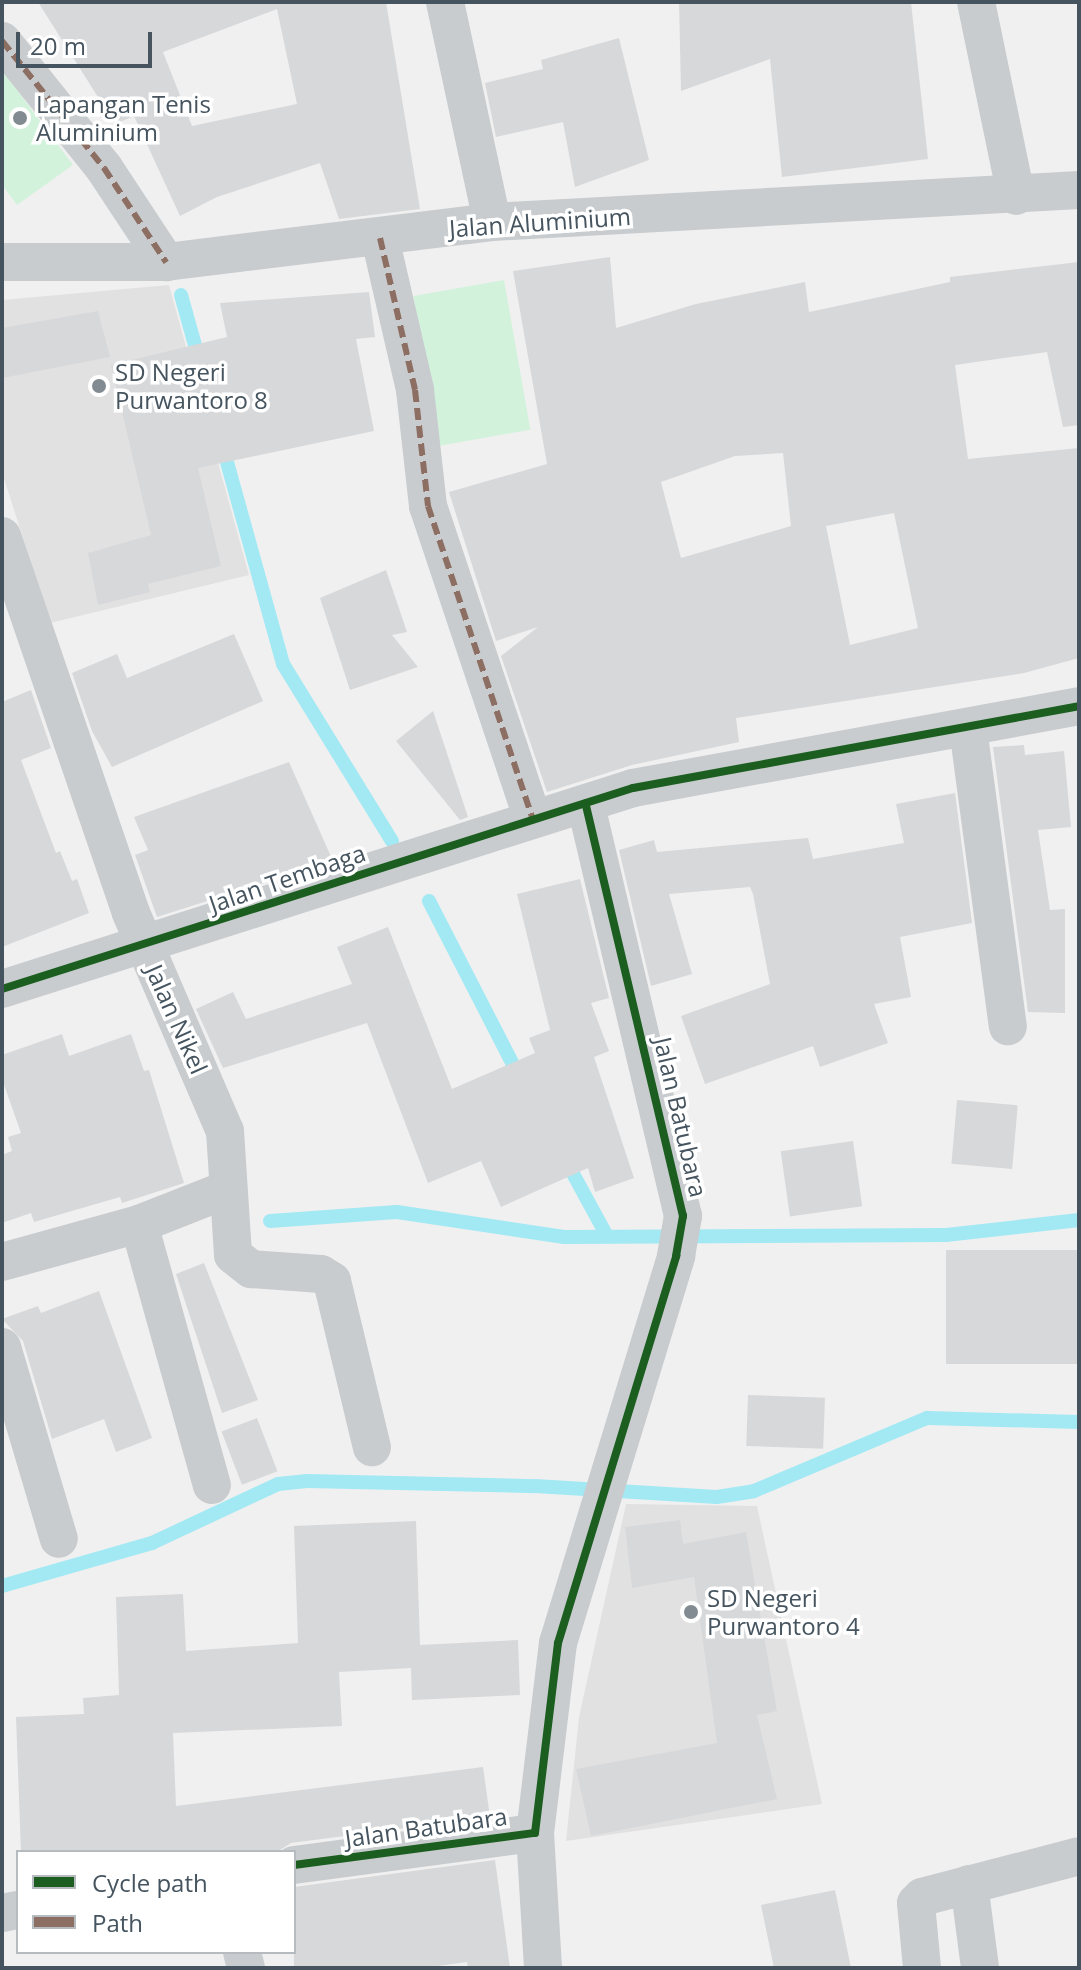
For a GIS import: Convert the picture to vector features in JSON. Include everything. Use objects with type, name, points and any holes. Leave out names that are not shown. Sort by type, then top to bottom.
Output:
[{"type":"street","points":[[445,2],[492,222]]},
{"type":"street","points":[[976,2],[1016,196]]},
{"type":"street","points":[[2,41],[104,168],[166,262]]},
{"type":"street","name":"Jalan Aluminium","points":[[2,262],[166,262],[492,222],[1016,196],[1079,190]]},
{"type":"street","points":[[380,238],[415,390],[428,506],[532,817]]},
{"type":"street","name":"Jalan Nikel","points":[[2,536],[145,947],[225,1131],[233,1255],[241,1264],[321,1274],[332,1281],[372,1447]]},
{"type":"street","points":[[585,803],[633,788],[1079,706]]},
{"type":"street","points":[[968,728],[1008,1026]]},
{"type":"street","name":"Jalan Tembaga","points":[[2,989],[145,947],[532,817],[585,803]]},
{"type":"street","name":"Jalan Batubara","points":[[296,1865],[535,1833],[558,1643],[676,1256],[683,1216],[585,803]]},
{"type":"street","points":[[2,1262],[139,1224],[228,1189]]},
{"type":"street","points":[[139,1224],[212,1485]]},
{"type":"street","points":[[2,1347],[59,1539]]},
{"type":"street","points":[[535,1833],[543,1968]]},
{"type":"street","points":[[922,1968],[916,1903],[929,1893],[1079,1856]]},
{"type":"street","points":[[969,1884],[980,1968]]},
{"type":"shaded area","name":"SD Negeri Purwantoro 8","points":[[169,285],[249,575],[50,623],[2,472],[2,300]]},
{"type":"shaded area","name":"SD Negeri Purwantoro 4","points":[[626,1504],[757,1506],[822,1804],[566,1841],[579,1717]]},
{"type":"green space","name":"Lapangan Tenis Aluminium","points":[[2,70],[73,165],[17,205],[2,185]]},
{"type":"green space","points":[[504,280],[530,430],[440,446],[413,296]]},
{"type":"building","points":[[38,2],[386,2],[420,209],[339,219],[320,163],[217,197],[180,216],[134,116],[115,124]],"holes":[[[277,9],[297,104],[192,126],[163,52]]]},
{"type":"building","points":[[679,2],[911,2],[928,159],[782,177],[770,59],[681,91]]},
{"type":"building","points":[[619,38],[649,160],[575,187],[563,122],[496,137],[485,83],[543,69],[541,60]]},
{"type":"building","points":[[610,257],[616,328],[696,304],[805,282],[809,312],[950,282],[950,277],[1079,262],[1079,425],[1063,427],[1047,352],[955,365],[968,459],[1079,448],[1079,658],[1024,673],[736,718],[739,742],[632,765],[547,792],[501,656],[538,627],[496,641],[449,492],[547,464],[513,271]],"holes":[[[783,453],[791,526],[681,558],[661,482],[735,456]],[[894,513],[918,628],[850,645],[826,526]]]},
{"type":"building","points":[[369,292],[375,337],[356,339],[374,431],[198,468],[221,566],[148,584],[150,592],[98,605],[88,553],[151,535],[111,365],[227,337],[220,303]]},
{"type":"building","points":[[98,311],[110,357],[2,378],[2,328]]},
{"type":"building","points":[[386,570],[407,632],[392,635],[418,667],[350,690],[320,598]]},
{"type":"building","points":[[234,634],[263,701],[112,767],[92,731],[72,673],[117,654],[127,678]]},
{"type":"building","points":[[31,690],[51,748],[21,760],[56,853],[60,851],[72,881],[77,879],[89,913],[2,947],[2,702]]},
{"type":"building","points":[[433,711],[468,817],[460,820],[396,741]]},
{"type":"building","points":[[1024,745],[1025,755],[1064,751],[1071,827],[1038,830],[1050,910],[1065,909],[1065,1013],[1028,1012],[993,747]]},
{"type":"building","points":[[289,762],[333,861],[157,917],[135,855],[148,850],[134,817]]},
{"type":"building","points":[[955,793],[972,923],[900,937],[911,997],[874,1004],[888,1043],[820,1067],[813,1046],[705,1084],[681,1016],[770,984],[753,894],[750,887],[669,894],[692,974],[651,986],[619,850],[654,840],[657,852],[808,838],[813,859],[904,843],[896,804]]},
{"type":"building","points":[[580,879],[609,998],[591,1003],[609,1051],[594,1057],[634,1178],[595,1192],[588,1168],[501,1207],[481,1161],[428,1183],[367,1023],[223,1068],[196,1009],[233,992],[246,1019],[352,984],[337,947],[388,927],[452,1089],[535,1053],[529,1038],[550,1030],[517,894]]},
{"type":"building","points":[[62,1034],[69,1056],[131,1034],[144,1071],[149,1070],[184,1183],[122,1203],[120,1197],[34,1222],[31,1213],[2,1223],[2,1155],[12,1151],[8,1137],[21,1133],[2,1079],[2,1055]]},
{"type":"building","points":[[957,1100],[1018,1105],[1012,1169],[951,1164]]},
{"type":"building","points":[[853,1141],[862,1206],[790,1217],[781,1151]]},
{"type":"building","points":[[946,1250],[1079,1250],[1079,1364],[946,1364]]},
{"type":"building","points":[[204,1263],[258,1400],[222,1413],[176,1274]]},
{"type":"building","points":[[99,1291],[152,1438],[116,1452],[104,1419],[52,1439],[23,1341],[2,1319],[38,1306],[41,1313]]},
{"type":"building","points":[[748,1395],[825,1398],[823,1449],[746,1446]]},
{"type":"building","points":[[257,1418],[277,1471],[242,1485],[222,1432]]},
{"type":"building","points":[[680,1520],[683,1544],[746,1532],[777,1711],[757,1715],[777,1799],[591,1836],[576,1769],[717,1743],[694,1577],[632,1588],[625,1527]]},
{"type":"building","points":[[416,1521],[420,1645],[518,1640],[520,1695],[412,1700],[411,1668],[339,1672],[342,1726],[173,1733],[176,1806],[483,1767],[490,1817],[291,1843],[280,1850],[21,1850],[16,1717],[84,1714],[83,1698],[119,1695],[116,1597],[183,1594],[186,1651],[298,1643],[294,1526]]},
{"type":"building","points":[[495,1860],[510,1968],[468,1968],[467,1962],[424,1968],[294,1968],[296,1887]]},
{"type":"building","points":[[835,1890],[851,1968],[774,1968],[761,1905]]},
{"type":"waterway","points":[[181,295],[200,363]]},
{"type":"waterway","points":[[222,444],[283,664],[392,841]]},
{"type":"waterway","points":[[429,901],[520,1078]]},
{"type":"waterway","points":[[565,1159],[607,1236]]},
{"type":"waterway","points":[[270,1221],[397,1212],[564,1237],[946,1235],[1079,1220]]},
{"type":"waterway","points":[[2,1586],[152,1543],[278,1484],[307,1481],[535,1486],[717,1497],[754,1491],[927,1418],[1079,1422]]},
{"type":"marked path","points":[[2,41],[104,168],[166,262]]},
{"type":"marked path","points":[[380,238],[415,390],[428,506],[532,817]]},
{"type":"cycle path","points":[[2,989],[633,788],[1079,706]]},
{"type":"cycle path","points":[[296,1865],[535,1833],[558,1643],[676,1256],[683,1216],[585,803]]},
{"type":"place","name":"Lapangan Tenis Aluminium","points":[[20,118]]},
{"type":"place","name":"SD Negeri Purwantoro 8","points":[[99,386]]},
{"type":"place","name":"SD Negeri Purwantoro 4","points":[[691,1612]]}]
